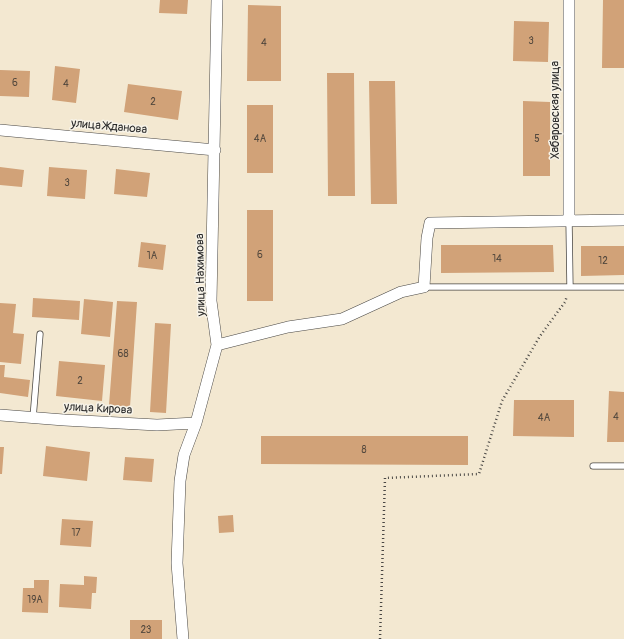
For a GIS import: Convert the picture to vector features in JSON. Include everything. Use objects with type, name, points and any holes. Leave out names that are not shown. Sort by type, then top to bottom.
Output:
[{"type":"street","name":"улица Нахимова","points":[[183,639],[177,563],[180,481],[184,455],[196,423],[218,345],[211,301],[217,0]]},
{"type":"street","name":"Хабаровская улица","points":[[568,0],[570,221]]},
{"type":"street","name":"улица Жданова","points":[[0,130],[215,150]]},
{"type":"street","points":[[218,345],[288,327],[342,319],[401,292],[424,287],[427,238],[430,223],[624,220]]},
{"type":"street","name":"улица Кирова","points":[[0,415],[157,425],[196,423]]},
{"type":"lane","points":[[570,221],[570,287]]},
{"type":"lane","points":[[424,287],[624,288]]},
{"type":"lane","points":[[33,418],[40,334]]},
{"type":"lane","points":[[593,466],[624,466]]},
{"type":"path","points":[[380,639],[385,478],[479,474],[502,401],[540,336],[565,302],[570,287]]},
{"type":"building","points":[[160,0],[188,0],[187,14],[159,13]]},
{"type":"building","points":[[603,0],[624,0],[624,68],[602,68]]},
{"type":"building","points":[[248,5],[281,6],[281,81],[247,81]]},
{"type":"building","points":[[514,21],[549,22],[548,62],[513,61]]},
{"type":"building","points":[[55,66],[80,69],[76,103],[52,100]]},
{"type":"building","points":[[0,70],[30,71],[29,97],[0,96]]},
{"type":"building","points":[[327,73],[354,73],[355,196],[328,196]]},
{"type":"building","points":[[369,81],[395,81],[397,204],[371,204]]},
{"type":"building","points":[[128,84],[182,91],[178,120],[124,112]]},
{"type":"building","points":[[523,101],[550,102],[550,176],[523,176]]},
{"type":"building","points":[[247,105],[273,105],[273,173],[247,173]]},
{"type":"building","points":[[0,167],[24,170],[22,187],[0,185]]},
{"type":"building","points":[[49,167],[87,170],[85,199],[47,196]]},
{"type":"building","points":[[116,169],[150,173],[147,197],[114,194]]},
{"type":"building","points":[[247,210],[273,210],[273,301],[247,301]]},
{"type":"building","points":[[141,242],[166,245],[163,270],[138,267]]},
{"type":"building","points":[[441,245],[553,245],[554,272],[441,273]]},
{"type":"building","points":[[581,246],[624,246],[624,275],[581,276]]},
{"type":"building","points":[[33,298],[80,301],[79,320],[32,317]]},
{"type":"building","points":[[84,299],[113,302],[110,337],[81,334]]},
{"type":"building","points":[[117,301],[137,302],[130,407],[109,405]]},
{"type":"building","points":[[0,303],[16,304],[13,333],[24,334],[21,364],[0,362]]},
{"type":"building","points":[[155,323],[171,324],[166,413],[150,412]]},
{"type":"building","points":[[59,361],[105,365],[102,401],[56,396]]},
{"type":"building","points":[[0,365],[5,365],[4,377],[30,380],[28,397],[0,393]]},
{"type":"building","points":[[609,391],[624,392],[624,442],[607,442]]},
{"type":"building","points":[[514,400],[574,400],[574,437],[513,436]]},
{"type":"building","points":[[261,436],[468,436],[468,465],[261,464]]},
{"type":"building","points":[[46,446],[90,452],[87,481],[43,476]]},
{"type":"building","points":[[0,447],[4,447],[2,474],[0,474]]},
{"type":"building","points":[[125,457],[154,459],[152,482],[123,480]]},
{"type":"building","points":[[233,515],[234,532],[219,533],[218,516]]},
{"type":"building","points":[[62,519],[93,521],[91,547],[60,545]]},
{"type":"building","points":[[84,576],[97,577],[96,593],[92,593],[91,609],[59,607],[60,584],[84,585]]},
{"type":"building","points":[[34,580],[49,580],[48,613],[22,612],[23,588],[34,588]]},
{"type":"building","points":[[130,620],[162,620],[162,639],[130,639]]}]
